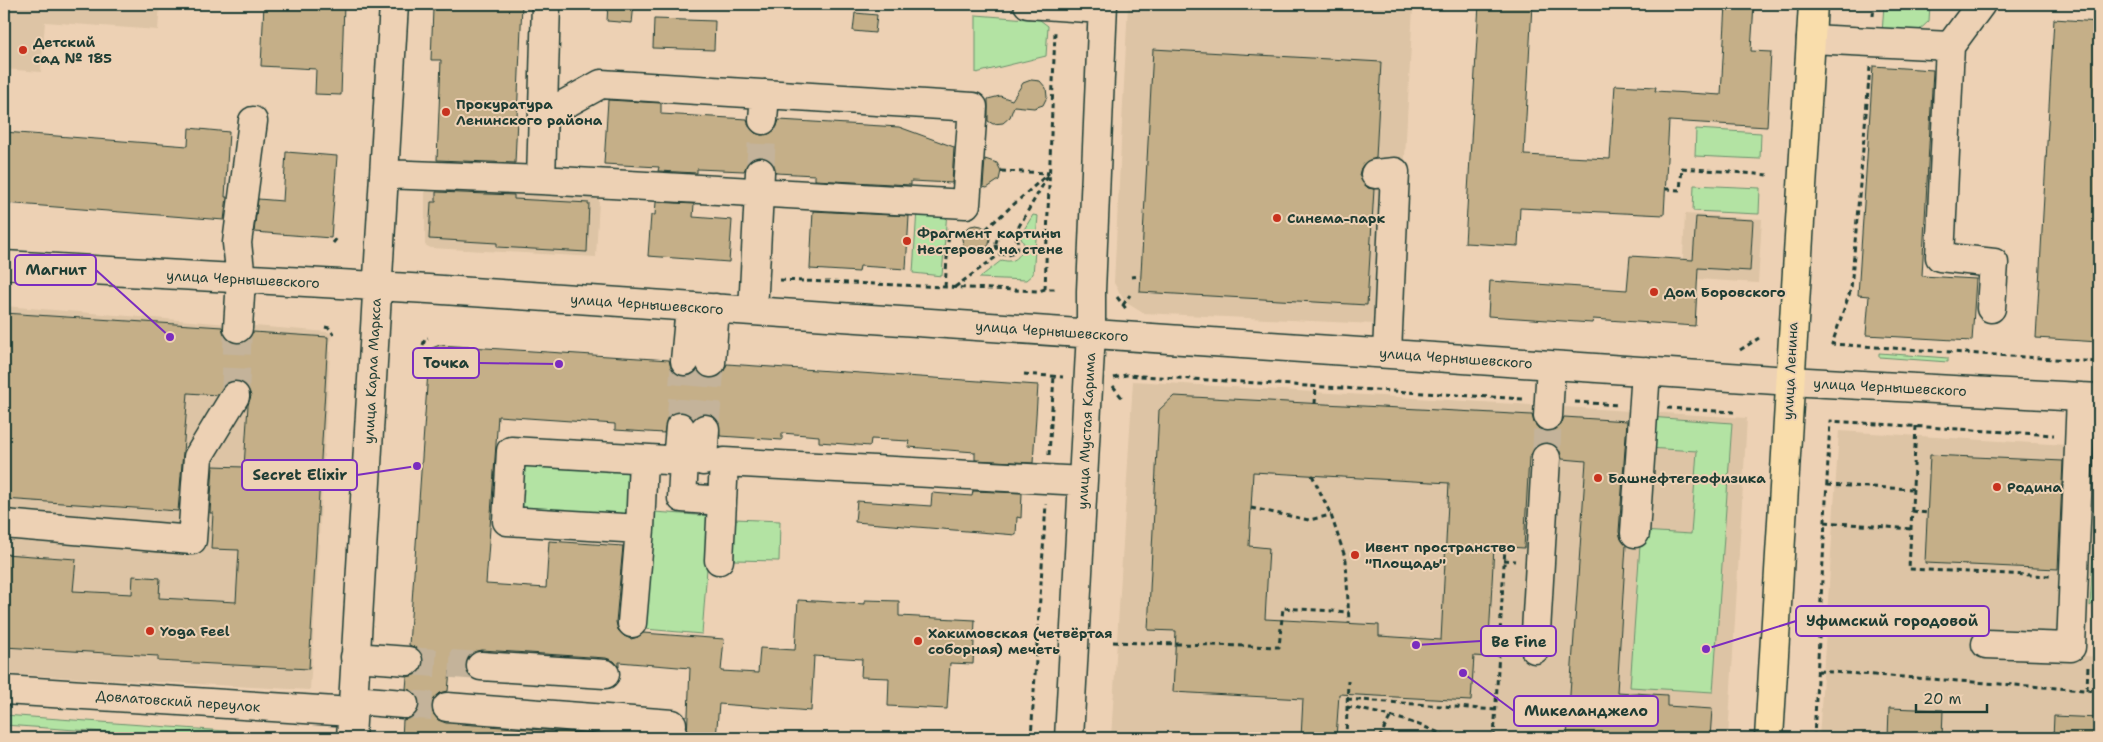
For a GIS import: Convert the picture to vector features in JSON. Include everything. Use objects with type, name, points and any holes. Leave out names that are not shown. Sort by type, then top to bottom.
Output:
[{"type":"main road","name":"улица Ленина","points":[[1769,738],[1813,4]]},
{"type":"street","name":"улица Карла Маркса","points":[[352,717],[394,4]]},
{"type":"street","points":[[541,180],[546,4]]},
{"type":"street","points":[[1028,4],[1102,6]]},
{"type":"street","points":[[1981,4],[1950,46],[1940,257],[1994,263],[1991,308]]},
{"type":"street","name":"улица Мустая Карима","points":[[1070,738],[1091,333],[1102,6]]},
{"type":"street","points":[[1811,39],[1950,46]]},
{"type":"street","points":[[384,174],[541,180],[759,182],[966,204],[973,107],[764,107],[601,84],[543,116]]},
{"type":"street","points":[[238,328],[241,279],[237,243],[253,121]]},
{"type":"street","points":[[1375,174],[1395,172],[1387,353]]},
{"type":"street","points":[[753,311],[759,182]]},
{"type":"street","name":"улица Чернышевского","points":[[4,265],[376,286],[1646,372],[2090,398]]},
{"type":"street","points":[[698,362],[703,308]]},
{"type":"street","points":[[1548,408],[1551,365]]},
{"type":"street","points":[[1635,533],[1646,372]]},
{"type":"street","points":[[4,524],[192,540],[198,457],[235,396]]},
{"type":"street","points":[[1986,644],[2071,647],[2080,436],[2090,398]]},
{"type":"street","points":[[690,461],[692,428]]},
{"type":"street","points":[[640,529],[507,521],[511,451],[690,461]]},
{"type":"street","points":[[1535,648],[1546,458]]},
{"type":"street","points":[[632,623],[644,459]]},
{"type":"street","points":[[690,461],[684,461],[682,498],[722,501]]},
{"type":"street","points":[[719,560],[724,462],[1083,481]]},
{"type":"street","points":[[355,657],[408,661]]},
{"type":"street","points":[[481,666],[604,674]]},
{"type":"street","name":"Довлатовский переулок","points":[[4,690],[352,717],[404,704]]},
{"type":"street","points":[[447,707],[672,724],[671,738]]},
{"type":"path","points":[[1874,4],[1851,288],[1832,344],[2099,362]]},
{"type":"path","points":[[1045,289],[1056,6]]},
{"type":"path","points":[[1666,189],[1680,190],[1682,168],[1769,175]]},
{"type":"path","points":[[1001,171],[1049,173]]},
{"type":"path","points":[[986,229],[1049,173]]},
{"type":"path","points":[[1014,235],[1049,173]]},
{"type":"path","points":[[945,287],[951,203]]},
{"type":"path","points":[[1004,233],[1014,235],[1019,242],[1019,248],[1010,256],[1001,254],[996,247],[996,241],[999,236],[1004,233]]},
{"type":"path","points":[[333,243],[338,237]]},
{"type":"path","points":[[954,287],[1001,254]]},
{"type":"path","points":[[1131,277],[1140,276]]},
{"type":"path","points":[[754,280],[1039,291],[1056,289]]},
{"type":"path","points":[[1113,293],[1128,312]]},
{"type":"path","points":[[1123,305],[1130,295]]},
{"type":"path","points":[[325,328],[329,328],[334,335]]},
{"type":"path","points":[[423,345],[425,338],[428,338]]},
{"type":"path","points":[[1740,350],[1759,338]]},
{"type":"path","points":[[1024,374],[1063,376]]},
{"type":"path","points":[[1108,380],[1126,375],[1316,386],[1548,408],[1643,406],[1734,412]]},
{"type":"path","points":[[1031,738],[1054,376]]},
{"type":"path","points":[[1315,404],[1316,386]]},
{"type":"path","points":[[1814,738],[1830,421],[2080,436]]},
{"type":"path","points":[[1916,426],[1909,569],[2074,577]]},
{"type":"path","points":[[1312,476],[1331,515],[1346,560],[1349,623]]},
{"type":"path","points":[[1827,485],[1913,489]]},
{"type":"path","points":[[1251,508],[1309,520],[1331,515]]},
{"type":"path","points":[[1912,511],[1927,513]]},
{"type":"path","points":[[1825,522],[1911,529]]},
{"type":"path","points":[[1494,738],[1505,547]]},
{"type":"path","points":[[1112,642],[1279,647],[1283,608],[1349,612]]},
{"type":"path","points":[[1818,670],[2099,691]]},
{"type":"path","points":[[1346,738],[1348,681]]},
{"type":"path","points":[[1347,699],[1496,710]]},
{"type":"path","points":[[1347,707],[1391,716],[1436,731],[1450,738]]},
{"type":"path","points":[[1379,738],[1391,716]]},
{"type":"shaded area","name":"Детский сад № 185","points":[[4,4],[160,4],[158,30],[45,22],[41,72],[4,69]]},
{"type":"shaded area","points":[[1128,4],[1346,4],[1413,7],[1396,325],[1143,313],[1125,302],[1114,283]]},
{"type":"shaded area","points":[[425,172],[600,181],[596,257],[431,248],[425,245]]},
{"type":"shaded area","points":[[1685,214],[1762,219],[1758,283],[1682,278]]},
{"type":"shaded area","points":[[4,306],[328,332],[331,334],[310,690],[4,674]]},
{"type":"shaded area","points":[[1133,381],[1747,418],[1728,738],[1111,738]]},
{"type":"shaded area","points":[[1839,431],[2098,447],[2085,656],[2099,657],[2099,738],[1819,738]]},
{"type":"green space","points":[[1884,4],[1930,4],[1929,21],[1914,35],[1882,34]]},
{"type":"green space","points":[[976,15],[1040,20],[1048,26],[1046,56],[976,73]]},
{"type":"green space","points":[[1696,129],[1761,133],[1760,159],[1695,156]]},
{"type":"green space","points":[[1694,185],[1760,188],[1759,214],[1693,211]]},
{"type":"green space","points":[[917,209],[947,211],[942,276],[913,273]]},
{"type":"green space","points":[[1033,215],[1038,216],[1033,274],[1026,280],[979,278],[1002,260],[1010,261],[1017,258],[1024,244],[1020,236]]},
{"type":"green space","points":[[1879,353],[1948,358],[1948,362],[1879,357]]},
{"type":"green space","points":[[1649,417],[1732,423],[1713,692],[1630,687],[1641,531],[1691,534],[1697,451],[1647,448]]},
{"type":"green space","points":[[2099,447],[2099,599],[2090,606]]},
{"type":"green space","points":[[522,461],[632,468],[628,518],[518,510]]},
{"type":"green space","points":[[654,512],[711,516],[702,634],[645,629]]},
{"type":"green space","points":[[735,519],[780,521],[779,561],[734,560]]},
{"type":"green space","points":[[4,715],[294,736],[294,738],[191,738],[4,725]]},
{"type":"building","points":[[264,4],[344,4],[341,95],[315,94],[316,69],[261,66]]},
{"type":"building","points":[[443,4],[522,4],[515,163],[437,160],[441,60],[431,60],[433,9],[443,9]]},
{"type":"building","points":[[608,4],[634,4],[632,23],[607,21]]},
{"type":"building","points":[[1479,4],[1532,4],[1524,155],[1610,159],[1615,85],[1656,87],[1655,91],[1721,95],[1726,4],[1754,4],[1751,51],[1771,52],[1767,127],[1669,121],[1664,215],[1520,208],[1518,246],[1465,243]]},
{"type":"building","points":[[855,13],[877,15],[875,33],[853,31]]},
{"type":"building","points":[[654,19],[715,21],[714,50],[653,48]]},
{"type":"building","points":[[2054,19],[2099,22],[2099,342],[2036,338]]},
{"type":"building","points":[[1153,49],[1381,62],[1376,158],[1366,162],[1361,168],[1359,175],[1368,188],[1374,189],[1367,305],[1140,292]]},
{"type":"building","points":[[1873,66],[1933,70],[1922,276],[1976,279],[1972,341],[1866,335],[1869,296],[1858,295]]},
{"type":"building","points":[[1031,80],[1040,81],[1046,88],[1047,97],[1043,105],[1034,108],[1014,106],[1010,117],[1003,123],[993,124],[988,121],[988,99],[1000,96],[1012,100],[1023,83]]},
{"type":"building","points":[[608,100],[661,103],[661,114],[747,119],[749,127],[755,133],[761,135],[769,134],[776,129],[779,120],[899,127],[954,147],[952,183],[911,181],[911,185],[815,180],[815,175],[776,173],[774,164],[761,156],[752,158],[744,171],[697,169],[697,173],[658,171],[659,167],[604,164]]},
{"type":"building","points":[[189,128],[229,132],[225,197],[227,197],[224,220],[4,203],[4,132],[188,146]]},
{"type":"building","points":[[286,152],[337,156],[331,238],[254,232],[258,199],[283,201]]},
{"type":"building","points":[[985,159],[997,163],[1001,171],[999,180],[987,188],[983,187]]},
{"type":"building","points":[[436,192],[514,195],[514,199],[589,203],[587,252],[497,247],[497,243],[429,239],[431,202],[436,202]]},
{"type":"building","points":[[656,202],[694,204],[693,217],[732,220],[729,262],[648,256],[651,215],[655,215]]},
{"type":"building","points":[[813,211],[909,216],[906,269],[860,266],[859,272],[810,269]]},
{"type":"building","points":[[1696,217],[1753,220],[1750,271],[1698,268],[1695,326],[1593,319],[1592,323],[1488,316],[1490,281],[1627,290],[1630,256],[1693,260]]},
{"type":"building","points":[[976,225],[986,229],[990,239],[986,249],[976,253],[966,249],[962,239],[966,229]]},
{"type":"building","points":[[4,313],[222,327],[224,335],[229,341],[237,344],[245,342],[253,332],[328,337],[309,669],[158,661],[158,656],[4,647],[4,554],[76,559],[73,591],[132,594],[133,576],[160,578],[159,598],[236,602],[239,550],[211,549],[213,513],[210,513],[213,466],[244,467],[248,405],[251,396],[243,382],[236,380],[227,383],[217,395],[188,393],[178,511],[4,499]]},
{"type":"building","points":[[440,345],[669,360],[671,368],[676,374],[684,377],[692,375],[697,370],[703,376],[709,378],[718,377],[724,371],[727,364],[1038,385],[1033,463],[975,460],[975,452],[908,447],[909,441],[871,439],[870,446],[819,442],[819,436],[782,433],[782,440],[720,436],[719,422],[714,416],[706,414],[699,415],[693,419],[689,414],[682,412],[674,413],[667,418],[664,433],[615,430],[615,424],[498,416],[486,584],[546,588],[549,541],[623,546],[616,622],[618,630],[624,636],[631,639],[643,633],[724,639],[721,671],[758,673],[760,648],[795,650],[798,600],[865,604],[865,600],[899,601],[899,616],[975,620],[973,664],[950,663],[947,709],[888,706],[889,678],[861,677],[862,659],[814,656],[811,711],[719,704],[716,738],[687,738],[690,668],[619,662],[619,667],[614,661],[606,658],[482,650],[474,652],[468,657],[467,672],[450,671],[448,691],[440,693],[434,699],[432,705],[433,713],[438,720],[446,723],[599,734],[599,738],[402,738],[403,720],[411,718],[417,713],[419,706],[418,697],[412,691],[406,689],[407,677],[415,675],[421,669],[423,663],[422,654],[416,648],[409,645],[429,357],[432,348]]},
{"type":"building","points":[[1174,396],[1532,415],[1534,423],[1539,429],[1548,432],[1555,430],[1561,425],[1564,417],[1627,421],[1619,532],[1621,539],[1626,545],[1617,692],[1667,695],[1667,706],[1712,709],[1710,738],[1567,738],[1586,461],[1562,459],[1560,451],[1554,445],[1547,442],[1539,444],[1529,457],[1524,548],[1494,546],[1488,657],[1474,656],[1471,701],[1339,694],[1336,738],[1301,738],[1303,699],[1173,692],[1176,631],[1148,630],[1159,410]],"holes":[[[1253,472],[1449,483],[1441,640],[1379,636],[1379,625],[1265,619],[1269,548],[1249,546]]]},
{"type":"building","name":"Родина","points":[[1930,455],[2063,461],[2058,569],[1925,563]]},
{"type":"building","points":[[973,491],[1022,493],[1021,518],[1017,517],[1016,535],[855,522],[857,501],[931,506],[932,493],[972,496]]},
{"type":"building","points":[[1889,708],[1943,710],[1942,738],[1888,738]]},
{"type":"building","points":[[2054,716],[2099,718],[2099,738],[2053,738]]},
{"type":"tunnel","points":[[760,172],[763,120]]},
{"type":"tunnel","points":[[235,396],[238,328]]},
{"type":"tunnel","points":[[680,427],[685,361]]},
{"type":"tunnel","points":[[705,429],[711,363]]},
{"type":"tunnel","points":[[1546,458],[1548,416]]},
{"type":"tunnel","points":[[408,661],[481,666]]},
{"type":"tunnel","points":[[404,704],[447,707]]},
{"type":"place","name":"Детский сад № 185","points":[[23,50]]},
{"type":"place","name":"Прокуратура Ленинского района","points":[[446,112]]},
{"type":"place","name":"Синема-парк","points":[[1277,218]]},
{"type":"place","name":"Фрагмент картины Нестерова на стене","points":[[907,241]]},
{"type":"place","name":"Дом Боровского","points":[[1654,292]]},
{"type":"place","name":"Магнит","points":[[170,337]]},
{"type":"place","name":"Точка","points":[[559,364]]},
{"type":"place","name":"Secret Elixir","points":[[417,466]]},
{"type":"place","name":"Башнефтегеофизика","points":[[1598,478]]},
{"type":"place","name":"Родина","points":[[1997,487]]},
{"type":"place","name":"Ивент пространство \"Площадь\"","points":[[1355,555]]},
{"type":"place","name":"Yoga Feel","points":[[150,631]]},
{"type":"place","name":"Хакимовская (четвёртая соборная) мечеть","points":[[918,641]]},
{"type":"place","name":"Be Fine","points":[[1416,645]]},
{"type":"place","name":"Уфимский городовой","points":[[1706,649]]},
{"type":"place","name":"Микеланджело","points":[[1463,673]]}]
